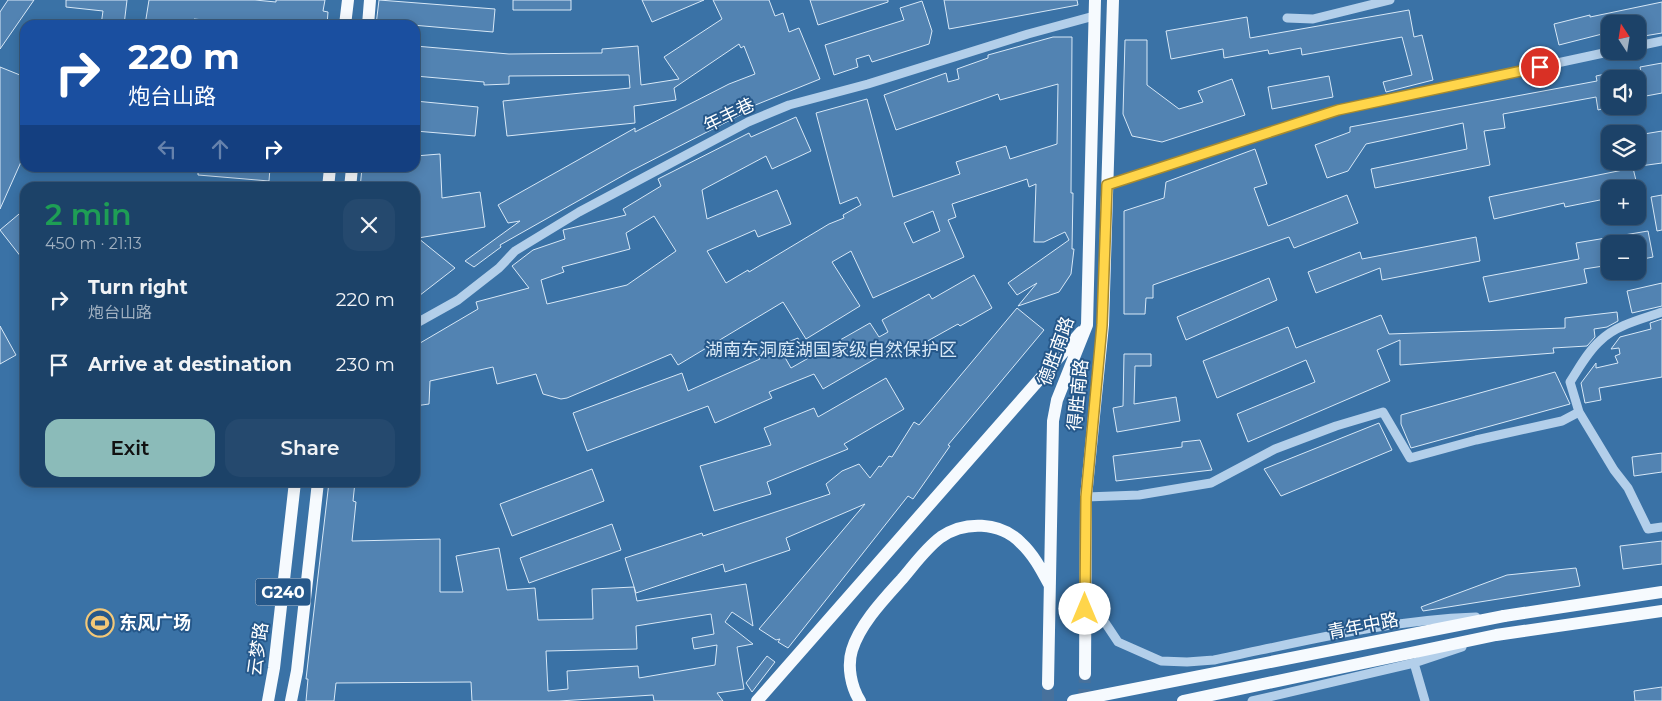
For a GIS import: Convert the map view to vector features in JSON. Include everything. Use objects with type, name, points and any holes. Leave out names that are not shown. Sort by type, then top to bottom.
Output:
[{"type":"main road","points":[[346,20],[348,0]]},
{"type":"main road","points":[[368,20],[370,0]]},
{"type":"main road","name":"德胜南路","points":[[1048,684],[1053,421],[1057,400],[1087,325],[1095,0]]},
{"type":"main road","name":"得胜南路","points":[[1085,674],[1086,497],[1102,325],[1113,0]]},
{"type":"main road","points":[[757,701],[1087,325]]},
{"type":"main road","name":"云梦路","points":[[268,701],[274,668],[294,487]]},
{"type":"main road","name":"G240","points":[[291,701],[297,671],[317,487]]},
{"type":"main road","points":[[860,701],[850,670],[851,652],[858,634],[903,578],[939,539],[953,529],[966,525],[992,527],[1014,537],[1034,558],[1050,585]]},
{"type":"main road","name":"青年中路","points":[[1073,701],[1504,616],[1662,592]]},
{"type":"main road","name":"青年中路","points":[[1183,701],[1496,636],[1662,610]]},
{"type":"street","points":[[1287,18],[1313,19],[1390,0]]},
{"type":"street","name":"年丰巷","points":[[420,321],[458,300],[498,268],[515,251],[579,212],[748,122],[789,105],[868,84],[1028,34],[1094,16]]},
{"type":"street","points":[[1646,44],[1662,41]]},
{"type":"street","points":[[1107,185],[1338,110],[1601,54]]},
{"type":"street","points":[[1662,312],[1632,322],[1601,339],[1570,382],[1579,412],[1614,470],[1628,488],[1648,529],[1662,527]]},
{"type":"street","points":[[1086,497],[1139,495],[1210,483],[1275,449],[1336,426],[1383,412],[1410,458],[1476,440],[1562,421],[1579,412]]},
{"type":"street","points":[[1086,593],[1118,642],[1161,660],[1178,662],[1214,660],[1383,625],[1442,618],[1504,616]]},
{"type":"street","points":[[1252,701],[1414,663],[1496,636]]},
{"type":"street","points":[[1414,663],[1425,701]]},
{"type":"green space","name":"湖南东洞庭湖国家级自然保护区","points":[[0,0],[1662,0],[1662,701],[0,701]]},
{"type":"building","points":[[8,0],[34,0],[0,49],[0,12]]},
{"type":"building","points":[[66,0],[127,0],[125,20],[102,20],[103,11],[66,7]]},
{"type":"building","points":[[149,0],[255,0],[276,2],[276,0],[325,0],[323,11],[328,12],[327,20],[146,20]]},
{"type":"building","points":[[379,0],[495,9],[493,32],[420,26],[420,20],[377,20]]},
{"type":"building","points":[[513,0],[571,0],[571,10],[513,10]]},
{"type":"building","points":[[642,0],[704,0],[652,22]]},
{"type":"building","points":[[713,0],[769,0],[775,16],[783,13],[789,32],[799,28],[820,79],[743,110],[744,113],[631,171],[500,245],[501,247],[474,267],[465,261],[520,221],[508,223],[498,205],[635,128],[635,132],[729,84],[755,74],[744,46],[741,48],[739,44],[674,88],[676,100],[634,106],[635,123],[507,136],[503,101],[630,88],[629,75],[509,76],[509,84],[484,85],[484,82],[420,76],[420,46],[509,54],[602,53],[602,49],[638,46],[641,85],[679,79],[664,57],[722,19]]},
{"type":"building","points":[[810,0],[888,0],[888,2],[818,25]]},
{"type":"building","points":[[944,0],[1077,0],[1078,5],[949,29]]},
{"type":"building","points":[[922,1],[932,31],[929,44],[872,62],[869,55],[856,59],[858,67],[834,75],[825,45],[904,20],[900,8]]},
{"type":"building","points":[[1662,2],[1662,33],[1646,36],[1646,15],[1601,15],[1601,34],[1559,45],[1554,24],[1590,15],[1590,17]]},
{"type":"building","points":[[1409,10],[1414,37],[1422,35],[1433,80],[1386,92],[1383,82],[1412,75],[1402,37],[1302,55],[1301,48],[1269,54],[1268,50],[1224,58],[1223,49],[1171,59],[1166,31],[1247,17],[1250,38]]},
{"type":"building","points":[[1053,37],[1072,37],[1071,193],[1073,193],[1072,249],[1074,249],[1071,274],[1059,292],[1018,306],[1037,283],[1017,295],[1008,283],[1069,240],[1065,232],[1044,242],[1034,242],[1036,184],[1029,187],[1027,179],[952,204],[956,217],[948,220],[964,257],[873,298],[851,251],[832,262],[860,306],[806,339],[783,302],[678,365],[671,354],[567,398],[561,399],[543,394],[536,374],[497,384],[493,367],[430,381],[429,404],[420,405],[420,343],[478,309],[476,302],[529,288],[512,266],[533,250],[565,239],[563,230],[626,215],[623,209],[661,186],[658,179],[749,133],[751,137],[796,117],[811,151],[772,169],[766,156],[702,190],[707,219],[777,190],[791,224],[758,237],[755,230],[707,251],[726,283],[748,270],[749,272],[829,224],[844,218],[843,215],[861,205],[857,197],[840,204],[816,113],[867,99],[893,197],[960,174],[956,162],[1006,146],[1010,159],[1057,144],[1058,84],[1000,100],[998,94],[896,130],[884,95],[946,73],[948,82],[959,79],[957,69],[988,58],[988,55]],"holes":[[[933,211],[940,231],[913,243],[904,223]],[[654,216],[676,251],[627,285],[547,304],[541,280],[564,272],[562,267],[630,249],[626,233]]]},
{"type":"building","points":[[1125,40],[1147,40],[1147,85],[1179,109],[1203,102],[1198,91],[1232,79],[1245,115],[1162,142],[1132,136],[1123,114]]},
{"type":"building","points":[[1662,63],[1662,93],[1646,96],[1646,70],[1641,70],[1640,67]]},
{"type":"building","points":[[0,67],[20,75],[20,164],[0,209]]},
{"type":"building","points":[[1601,75],[1601,109],[1598,110],[1596,97],[1503,114],[1505,128],[1484,131],[1490,165],[1375,188],[1371,169],[1467,149],[1463,123],[1366,144],[1348,171],[1327,178],[1315,145],[1350,132],[1350,127],[1597,81],[1596,76]]},
{"type":"building","points":[[1329,76],[1333,97],[1272,109],[1268,87]]},
{"type":"building","points":[[420,101],[478,107],[475,136],[420,131]]},
{"type":"building","points":[[1662,131],[1662,163],[1646,165],[1646,134]]},
{"type":"building","points":[[1255,149],[1267,184],[1254,188],[1268,226],[1347,195],[1358,223],[1294,248],[1289,237],[1153,285],[1153,298],[1146,298],[1145,314],[1124,314],[1124,211],[1164,198],[1166,182]]},
{"type":"building","points":[[440,154],[442,198],[480,192],[485,227],[420,238],[420,182],[361,182],[362,172],[420,172],[420,156]]},
{"type":"building","points":[[1623,170],[1633,170],[1636,180],[1601,180],[1601,200],[1565,207],[1564,203],[1494,219],[1489,197]]},
{"type":"building","points":[[198,172],[270,172],[269,181],[198,175]]},
{"type":"building","points":[[1662,195],[1662,230],[1657,231],[1651,197]]},
{"type":"building","points":[[20,213],[20,256],[0,230]]},
{"type":"building","points":[[1648,231],[1653,257],[1646,258],[1646,235],[1624,235]]},
{"type":"building","points":[[1476,237],[1480,261],[1382,280],[1380,268],[1316,293],[1308,272],[1360,252],[1362,259]]},
{"type":"building","points":[[1601,239],[1601,266],[1584,269],[1587,283],[1489,302],[1483,277],[1579,259],[1576,243]]},
{"type":"building","points":[[420,240],[455,268],[420,295]]},
{"type":"building","points":[[974,275],[992,308],[960,326],[958,324],[906,353],[901,344],[823,389],[814,374],[769,392],[772,398],[715,423],[708,406],[587,451],[573,413],[682,373],[688,391],[760,359],[758,354],[798,338],[800,343],[783,354],[791,368],[870,323],[879,337],[888,332],[882,320],[929,294],[932,299]]},
{"type":"building","points":[[1269,278],[1277,300],[1186,340],[1177,317]]},
{"type":"building","points":[[1662,283],[1662,306],[1632,313],[1627,291]]},
{"type":"building","points":[[1017,308],[1044,330],[948,445],[950,446],[913,499],[908,496],[788,648],[778,642],[780,639],[776,640],[759,629],[865,504],[786,538],[790,550],[725,572],[723,564],[636,593],[625,558],[702,533],[703,536],[830,494],[826,484],[842,471],[859,464],[870,478],[889,456],[892,457],[914,422],[919,425]]},
{"type":"building","points":[[1617,312],[1618,321],[1607,327],[1594,329],[1595,337],[1587,346],[1553,348],[1554,353],[1400,365],[1400,340],[1377,350],[1390,381],[1248,442],[1237,414],[1315,382],[1306,360],[1217,398],[1203,361],[1288,327],[1296,348],[1381,315],[1389,334],[1565,328],[1565,318]]},
{"type":"building","points":[[1662,319],[1662,377],[1599,388],[1601,400],[1585,403],[1581,383],[1596,363],[1596,368],[1618,363],[1615,356],[1620,354],[1619,348],[1611,349],[1620,337],[1651,329],[1650,323]]},
{"type":"building","points":[[0,326],[16,355],[0,364]]},
{"type":"building","points":[[1124,354],[1151,354],[1151,366],[1135,366],[1134,404],[1176,397],[1180,421],[1117,432],[1113,408],[1123,406]]},
{"type":"building","points":[[1555,372],[1570,404],[1411,448],[1401,424],[1401,415]]},
{"type":"building","points":[[886,378],[904,409],[844,444],[848,449],[767,482],[771,494],[714,511],[700,466],[771,445],[764,428],[814,408],[818,417]]},
{"type":"building","points":[[1379,423],[1392,450],[1281,496],[1264,469]]},
{"type":"building","points":[[1200,440],[1212,470],[1116,481],[1113,456],[1182,447],[1182,442]]},
{"type":"building","points":[[1662,453],[1662,472],[1634,476],[1632,457]]},
{"type":"building","points":[[592,469],[604,501],[512,536],[500,504]]},
{"type":"building","points":[[328,487],[354,487],[353,501],[356,502],[352,541],[440,539],[440,592],[463,592],[456,556],[499,548],[507,590],[535,588],[538,620],[593,619],[592,589],[634,587],[637,601],[746,584],[753,626],[732,612],[725,622],[753,644],[737,647],[744,689],[717,693],[723,701],[654,701],[653,695],[559,701],[472,701],[471,682],[336,683],[334,701],[306,701],[308,679],[306,679]],"holes":[[[711,614],[714,634],[692,638],[694,649],[717,645],[715,665],[639,678],[638,666],[567,671],[568,689],[548,691],[546,651],[637,649],[636,626]]]},
{"type":"building","points":[[612,524],[621,550],[529,583],[520,558]]},
{"type":"building","points":[[1662,541],[1662,564],[1623,569],[1620,546]]},
{"type":"building","points":[[1576,568],[1580,586],[1423,611],[1421,607],[1507,575]]},
{"type":"building","points":[[767,656],[775,662],[752,692],[746,683]]},
{"type":"building","points":[[1662,687],[1662,701],[1635,701],[1634,691]]},
{"type":"tunnel","points":[[1084,701],[1085,674]]},
{"type":"tunnel","points":[[1048,684],[1048,701]]},
{"type":"place","name":"东风广场","points":[[100,623]]},
{"type":"route","points":[[1085,609],[1086,497],[1102,325],[1107,185],[1338,110],[1540,67]]}]
